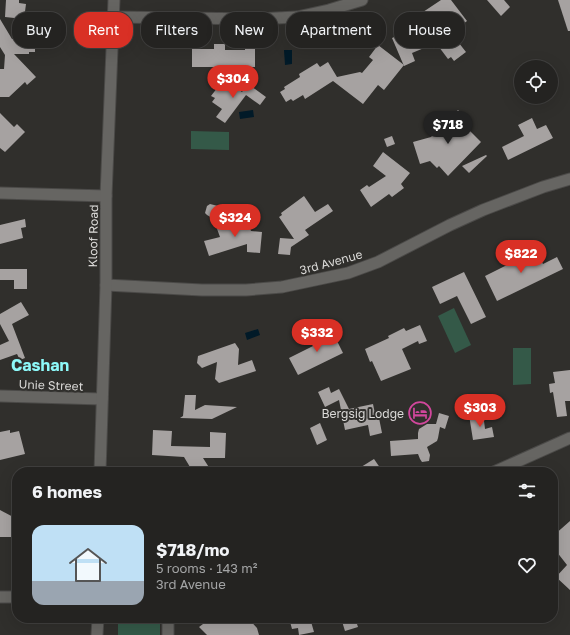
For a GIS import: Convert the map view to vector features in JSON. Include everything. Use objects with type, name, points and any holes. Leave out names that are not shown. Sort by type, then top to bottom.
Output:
[{"type":"street","name":"Kloof Road","points":[[114,0],[114,12]]},
{"type":"street","points":[[133,17],[257,19],[297,17],[329,10],[362,0]]},
{"type":"street","name":"Kloof Road","points":[[100,467],[106,286],[106,196],[113,48]]},
{"type":"street","name":"3rd Avenue","points":[[106,286],[202,290],[246,290],[282,287],[348,273],[378,262],[450,225],[483,210],[543,186],[570,179]]},
{"type":"street","points":[[0,193],[106,196]]},
{"type":"street","name":"Unie Street","points":[[0,396],[102,400]]},
{"type":"street","points":[[505,467],[570,438]]},
{"type":"street","points":[[0,597],[12,597]]},
{"type":"street","points":[[97,635],[98,623]]},
{"type":"street","points":[[168,623],[168,635]]},
{"type":"green space","points":[[191,131],[229,132],[229,150],[191,149]]},
{"type":"green space","points":[[454,308],[471,345],[455,353],[438,316]]},
{"type":"green space","points":[[513,348],[531,348],[531,384],[513,385]]},
{"type":"green space","points":[[118,623],[160,623],[160,635],[118,635]]},
{"type":"water","points":[[284,50],[292,50],[292,64],[285,65]]},
{"type":"water","points":[[253,110],[254,117],[240,119],[239,112]]},
{"type":"water","points":[[258,329],[260,335],[247,340],[245,333]]},
{"type":"building","points":[[6,0],[19,0],[19,3],[26,4],[25,12],[12,12],[12,18],[5,17]]},
{"type":"building","points":[[441,0],[451,0],[460,12],[423,12]]},
{"type":"building","points":[[487,0],[504,0],[510,7],[501,16]]},
{"type":"building","points":[[558,0],[570,0],[570,31],[568,31]]},
{"type":"building","points":[[0,19],[12,39],[12,48],[35,48],[35,52],[29,52],[29,54],[14,54],[36,77],[27,85],[25,82],[9,97],[0,97],[0,69],[4,69],[5,55],[0,47]]},
{"type":"building","points":[[214,44],[220,44],[220,48],[225,48],[225,50],[245,50],[245,48],[255,48],[255,67],[192,67],[192,49],[214,49]]},
{"type":"building","points":[[376,48],[382,48],[404,65],[384,90],[378,85],[363,104],[333,81],[305,99],[303,95],[293,101],[291,99],[286,102],[280,92],[285,89],[284,87],[300,77],[299,74],[317,63],[320,67],[328,62],[337,77],[360,72],[362,73],[373,60],[369,57]]},
{"type":"building","points":[[396,48],[424,48],[412,53],[415,61],[404,66]]},
{"type":"building","points":[[440,48],[463,48],[466,52],[454,61],[451,57],[448,59]]},
{"type":"building","points":[[224,79],[242,92],[248,84],[266,97],[260,105],[246,95],[225,123],[216,117],[222,109],[212,102],[215,98],[211,96]]},
{"type":"building","points":[[458,110],[470,122],[465,126],[481,142],[448,176],[439,166],[437,168],[430,161],[420,164],[413,142],[431,137]]},
{"type":"building","points":[[0,113],[14,127],[17,124],[25,132],[5,152],[0,148]]},
{"type":"building","points":[[532,118],[537,129],[546,125],[553,138],[508,160],[502,147],[524,136],[518,125]]},
{"type":"building","points":[[392,136],[395,144],[387,147],[384,139]]},
{"type":"building","points":[[383,152],[410,173],[401,184],[404,188],[392,197],[389,194],[371,207],[360,190],[367,185],[369,187],[386,176],[373,166]]},
{"type":"building","points":[[486,155],[487,156],[469,173],[462,166]]},
{"type":"building","points":[[304,196],[315,212],[328,204],[333,211],[305,230],[309,235],[291,247],[290,255],[278,254],[280,238],[294,239],[279,217],[282,215],[281,213]]},
{"type":"building","points":[[210,204],[218,206],[221,210],[222,224],[205,213],[207,206]]},
{"type":"building","points":[[246,217],[251,231],[262,232],[260,253],[247,252],[247,244],[209,256],[204,241],[220,237],[216,226]]},
{"type":"building","points":[[25,219],[26,227],[21,228],[23,238],[0,244],[0,225]]},
{"type":"building","points":[[535,249],[543,264],[557,257],[563,269],[497,301],[485,276]]},
{"type":"building","points":[[0,269],[27,269],[27,289],[14,289],[14,280],[0,280]]},
{"type":"building","points":[[464,272],[486,317],[471,324],[457,296],[440,304],[432,287]]},
{"type":"building","points":[[21,302],[29,315],[12,324],[25,358],[20,360],[17,354],[0,360],[0,345],[9,341],[0,324],[0,314]]},
{"type":"building","points":[[420,325],[427,341],[419,344],[418,341],[402,349],[411,369],[381,381],[372,361],[370,362],[365,349],[389,338],[388,336],[404,328],[406,331]]},
{"type":"building","points":[[328,329],[333,338],[335,337],[343,353],[298,375],[289,358],[313,346],[309,338]]},
{"type":"building","points":[[235,343],[239,349],[238,365],[252,360],[256,371],[219,383],[215,379],[217,362],[202,368],[197,363],[198,356]]},
{"type":"building","points":[[570,370],[570,401],[565,401],[567,416],[557,417],[553,392],[550,393],[549,384],[555,383],[553,372]]},
{"type":"building","points":[[329,387],[331,393],[339,389],[349,409],[373,404],[376,419],[379,418],[382,433],[370,436],[368,425],[345,430],[339,400],[325,407],[318,392]]},
{"type":"building","points":[[185,395],[196,395],[195,410],[205,405],[237,407],[212,419],[180,418],[183,416]]},
{"type":"building","points":[[439,413],[449,416],[445,429],[440,427],[437,441],[427,447],[430,455],[429,461],[422,462],[418,454],[391,456],[390,441],[418,439],[419,429],[427,424],[436,424]]},
{"type":"building","points":[[483,413],[485,429],[492,427],[494,437],[473,440],[469,415]]},
{"type":"building","points":[[320,423],[327,440],[317,445],[310,428]]},
{"type":"building","points":[[10,430],[10,433],[19,431],[25,454],[0,460],[0,432]]},
{"type":"building","points":[[153,430],[172,431],[171,446],[210,447],[210,432],[226,433],[225,458],[203,458],[209,467],[190,467],[184,457],[152,455]]},
{"type":"building","points":[[374,459],[380,467],[361,467]]},
{"type":"building","points":[[0,510],[12,516],[12,537],[0,537]]},
{"type":"building","points":[[570,521],[570,590],[558,579],[558,575],[567,565],[558,553],[558,532]]},
{"type":"building","points":[[202,623],[252,623],[257,628],[259,635],[207,635],[199,627],[203,624]]},
{"type":"building","points":[[290,623],[311,623],[314,632],[299,635],[298,628],[292,629]]},
{"type":"building","points":[[343,623],[357,623],[358,627],[345,631]]},
{"type":"place","name":"Bergsig Lodge","points":[[420,413]]},
{"type":"district","name":"Cashan","points":[[40,365]]}]
